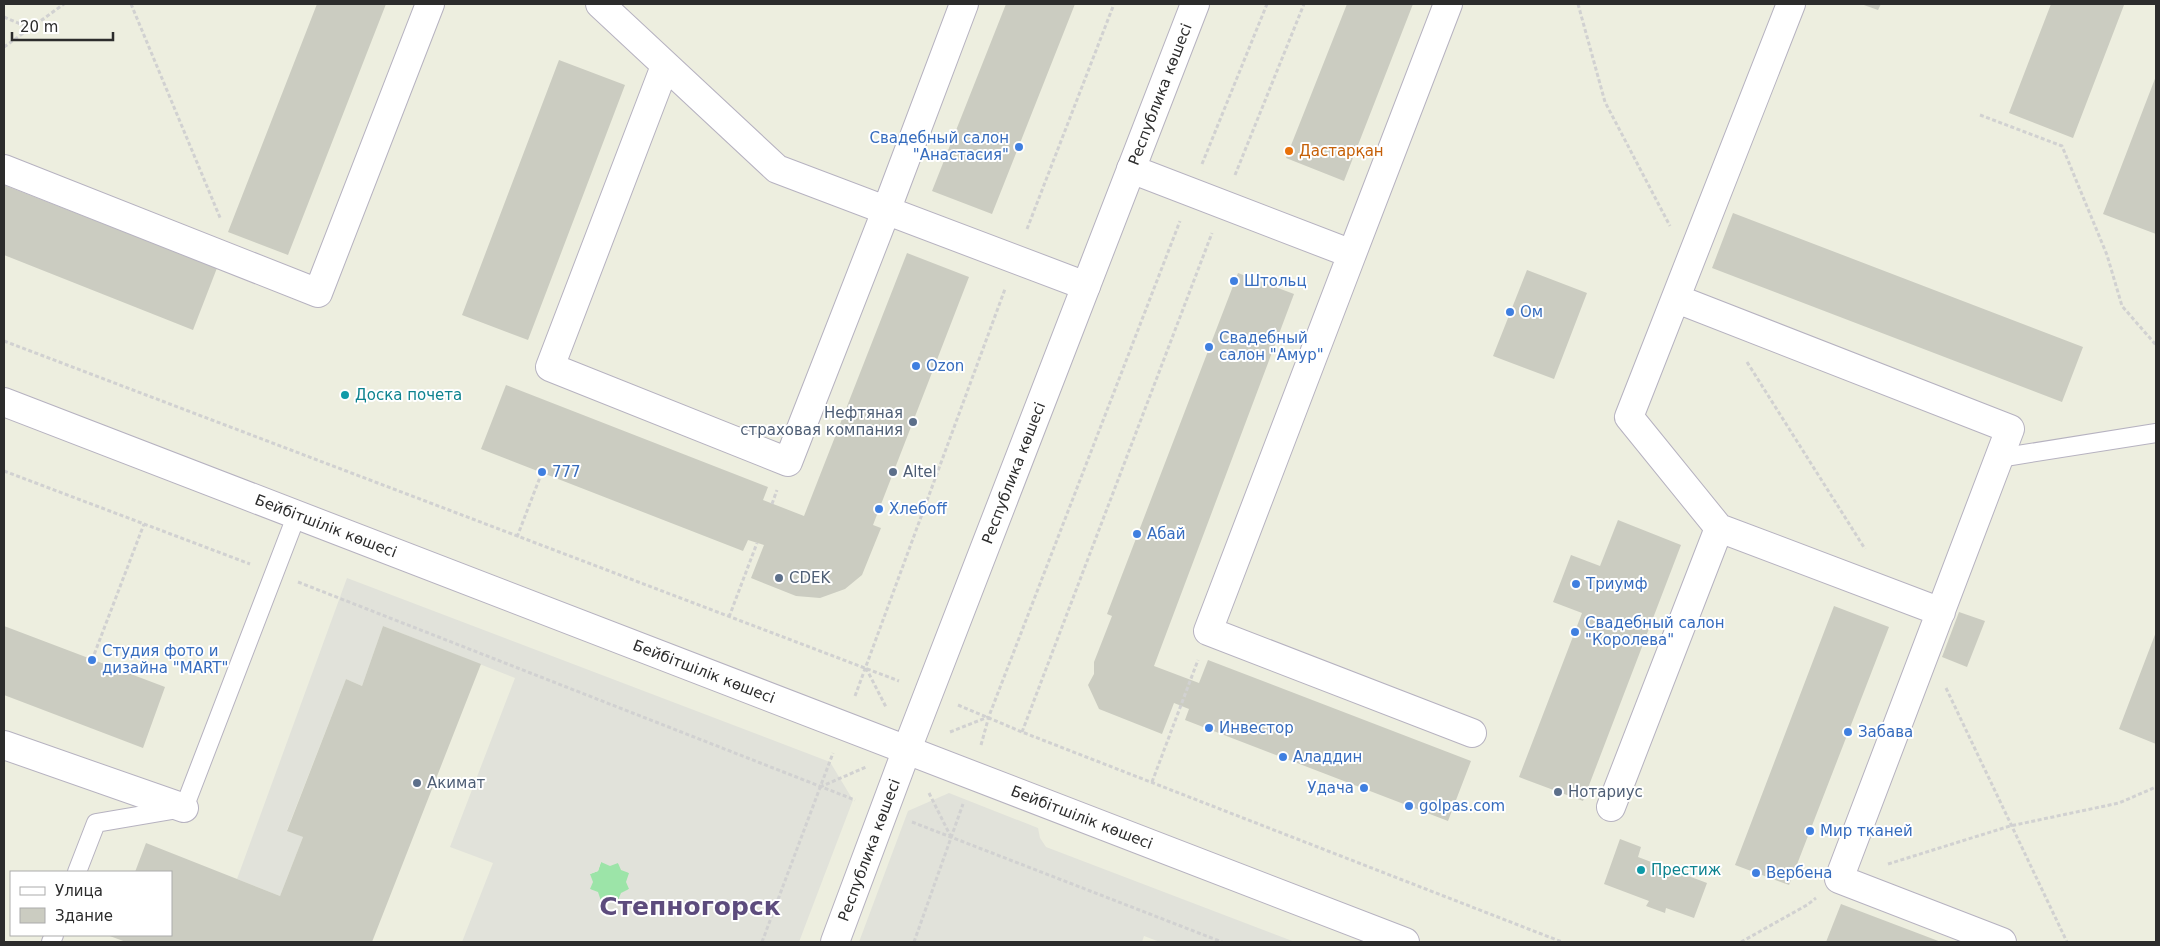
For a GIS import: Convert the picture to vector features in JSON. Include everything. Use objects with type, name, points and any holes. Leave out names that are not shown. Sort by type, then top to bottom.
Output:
[{"type":"street","points":[[4,169],[318,293],[430,4]]},
{"type":"street","points":[[600,4],[777,169],[1086,286]]},
{"type":"street","points":[[665,66],[550,367],[788,462],[964,4]]},
{"type":"street","name":"Республика көшесі","points":[[835,942],[1195,4]]},
{"type":"street","points":[[1448,4],[1208,631],[1472,732]]},
{"type":"street","points":[[1791,4],[1630,417],[1718,528],[1941,612]]},
{"type":"street","points":[[1131,169],[1352,254]]},
{"type":"street","points":[[1677,299],[2010,429],[1839,879],[2002,942]]},
{"type":"street","name":"Бейбітшілік көшесі","points":[[4,402],[908,749],[1404,942]]},
{"type":"street","points":[[1611,807],[1718,528]]},
{"type":"street","points":[[4,745],[184,808]]},
{"type":"lane","points":[[1999,458],[2156,433]]},
{"type":"lane","points":[[77,871],[96,823],[184,808],[297,514]]},
{"type":"path","points":[[4,47],[64,4]]},
{"type":"path","points":[[131,4],[237,262]]},
{"type":"path","points":[[762,942],[866,668],[1016,258],[1114,4]]},
{"type":"path","points":[[988,716],[1191,192],[1267,4]]},
{"type":"path","points":[[1022,732],[1223,205],[1304,4]]},
{"type":"path","points":[[1578,4],[1605,102],[1690,264]]},
{"type":"path","points":[[4,17],[30,28]]},
{"type":"path","points":[[1980,115],[2062,146],[2107,254],[2122,306],[2156,345]]},
{"type":"path","points":[[4,341],[866,668],[988,716],[1022,732],[1562,942]]},
{"type":"path","points":[[1744,357],[1866,551]]},
{"type":"path","points":[[4,471],[274,573],[853,800]]},
{"type":"path","points":[[517,537],[542,472]]},
{"type":"path","points":[[92,660],[144,524]]},
{"type":"path","points":[[729,617],[757,543]]},
{"type":"path","points":[[1929,644],[1946,690],[2067,942]]},
{"type":"path","points":[[1152,782],[1190,680]]},
{"type":"path","points":[[1887,864],[2010,826],[2119,803],[2156,787]]},
{"type":"path","points":[[914,942],[964,800]]},
{"type":"path","points":[[904,819],[1222,942]]},
{"type":"path","points":[[1741,942],[1807,905],[1839,879]]},
{"type":"green space","points":[[601,862],[618,863],[629,873],[629,889],[618,900],[601,901],[590,889],[590,874],[598,871]]},
{"type":"shaded area","points":[[347,578],[830,762],[853,800],[799,942],[462,942],[493,863],[450,847],[515,678],[383,626],[362,686],[346,679],[287,830],[303,837],[280,896],[237,879]],"holes":[[[601,862],[610,866],[618,863],[621,870],[629,873],[626,882],[629,889],[621,893],[618,900],[610,897],[601,901],[598,892],[590,889],[593,882],[590,874],[598,871]]]},
{"type":"shaded area","points":[[949,793],[1038,828],[1040,838],[1046,847],[1295,942],[1160,942],[1144,936],[1142,942],[859,942],[908,811]]},
{"type":"building","points":[[317,4],[386,4],[288,255],[228,232]]},
{"type":"building","points":[[1006,4],[1075,4],[992,214],[932,191]]},
{"type":"building","points":[[1347,4],[1413,4],[1344,181],[1286,158]]},
{"type":"building","points":[[1861,4],[1881,4],[1878,10]]},
{"type":"building","points":[[2051,4],[2124,5],[2073,138],[2009,113]]},
{"type":"building","points":[[559,60],[625,85],[528,340],[462,315]]},
{"type":"building","points":[[2156,76],[2156,234],[2103,214]]},
{"type":"building","points":[[4,185],[217,268],[193,330],[4,255]]},
{"type":"building","points":[[1733,213],[2083,347],[2062,402],[1712,268]]},
{"type":"building","points":[[907,253],[969,277],[873,525],[881,528],[862,575],[845,589],[820,598],[796,596],[751,578],[764,545],[748,540],[743,551],[481,449],[506,385],[768,487],[763,500],[804,516]]},
{"type":"building","points":[[1527,270],[1587,293],[1554,379],[1493,356]]},
{"type":"building","points":[[1238,273],[1294,294],[1154,666],[1199,683],[1208,660],[1471,761],[1448,821],[1185,720],[1189,709],[1174,703],[1162,734],[1099,709],[1088,685],[1094,674],[1094,662],[1112,616],[1107,614]]},
{"type":"building","points":[[1618,520],[1681,545],[1583,801],[1519,777],[1582,613],[1553,602],[1571,555],[1600,566]]},
{"type":"building","points":[[1834,606],[1889,627],[1789,885],[1735,865]]},
{"type":"building","points":[[1959,612],[1985,621],[1967,667],[1942,657]]},
{"type":"building","points":[[4,626],[165,687],[143,748],[4,695]]},
{"type":"building","points":[[383,626],[481,664],[372,942],[126,942],[110,936],[172,936],[172,871],[135,871],[146,843],[280,896],[303,837],[287,831],[346,679],[362,686]]},
{"type":"building","points":[[2156,632],[2156,744],[2119,729]]},
{"type":"building","name":"Престиж","points":[[1620,839],[1641,847],[1638,857],[1707,883],[1694,918],[1666,908],[1665,913],[1646,906],[1649,901],[1604,884]]},
{"type":"building","points":[[1841,904],[1941,942],[1826,942]]},
{"type":"place","name":"Свадебный салон \"Анастасия\"","points":[[1019,147]]},
{"type":"place","name":"Дастарқан","points":[[1289,151]]},
{"type":"place","name":"Штольц","points":[[1234,281]]},
{"type":"place","name":"Ом","points":[[1510,312]]},
{"type":"place","name":"Свадебный салон \"Амур\"","points":[[1209,347]]},
{"type":"place","name":"Ozon","points":[[916,366]]},
{"type":"place","name":"Доска почета","points":[[345,395]]},
{"type":"place","name":"Нефтяная страховая компания","points":[[913,422]]},
{"type":"place","name":"777","points":[[542,472]]},
{"type":"place","name":"Altel","points":[[893,472]]},
{"type":"place","name":"Хлебoff","points":[[879,509]]},
{"type":"place","name":"Абай","points":[[1137,534]]},
{"type":"place","name":"CDEK","points":[[779,578]]},
{"type":"place","name":"Триумф","points":[[1576,584]]},
{"type":"place","name":"Свадебный салон \"Королева\"","points":[[1575,632]]},
{"type":"place","name":"Студия фото и дизайна \"MART\"","points":[[92,660]]},
{"type":"place","name":"Инвестор","points":[[1209,728]]},
{"type":"place","name":"Забава","points":[[1848,732]]},
{"type":"place","name":"Аладдин","points":[[1283,757]]},
{"type":"place","name":"Акимат","points":[[417,783]]},
{"type":"place","name":"Удача","points":[[1364,788]]},
{"type":"place","name":"Нотариус","points":[[1558,792]]},
{"type":"place","name":"golpas.com","points":[[1409,806]]},
{"type":"place","name":"Мир тканей","points":[[1810,831]]},
{"type":"place","name":"Престиж","points":[[1641,870]]},
{"type":"place","name":"Вербена","points":[[1756,873]]},
{"type":"district","name":"Степногорск","points":[[690,906]]}]
